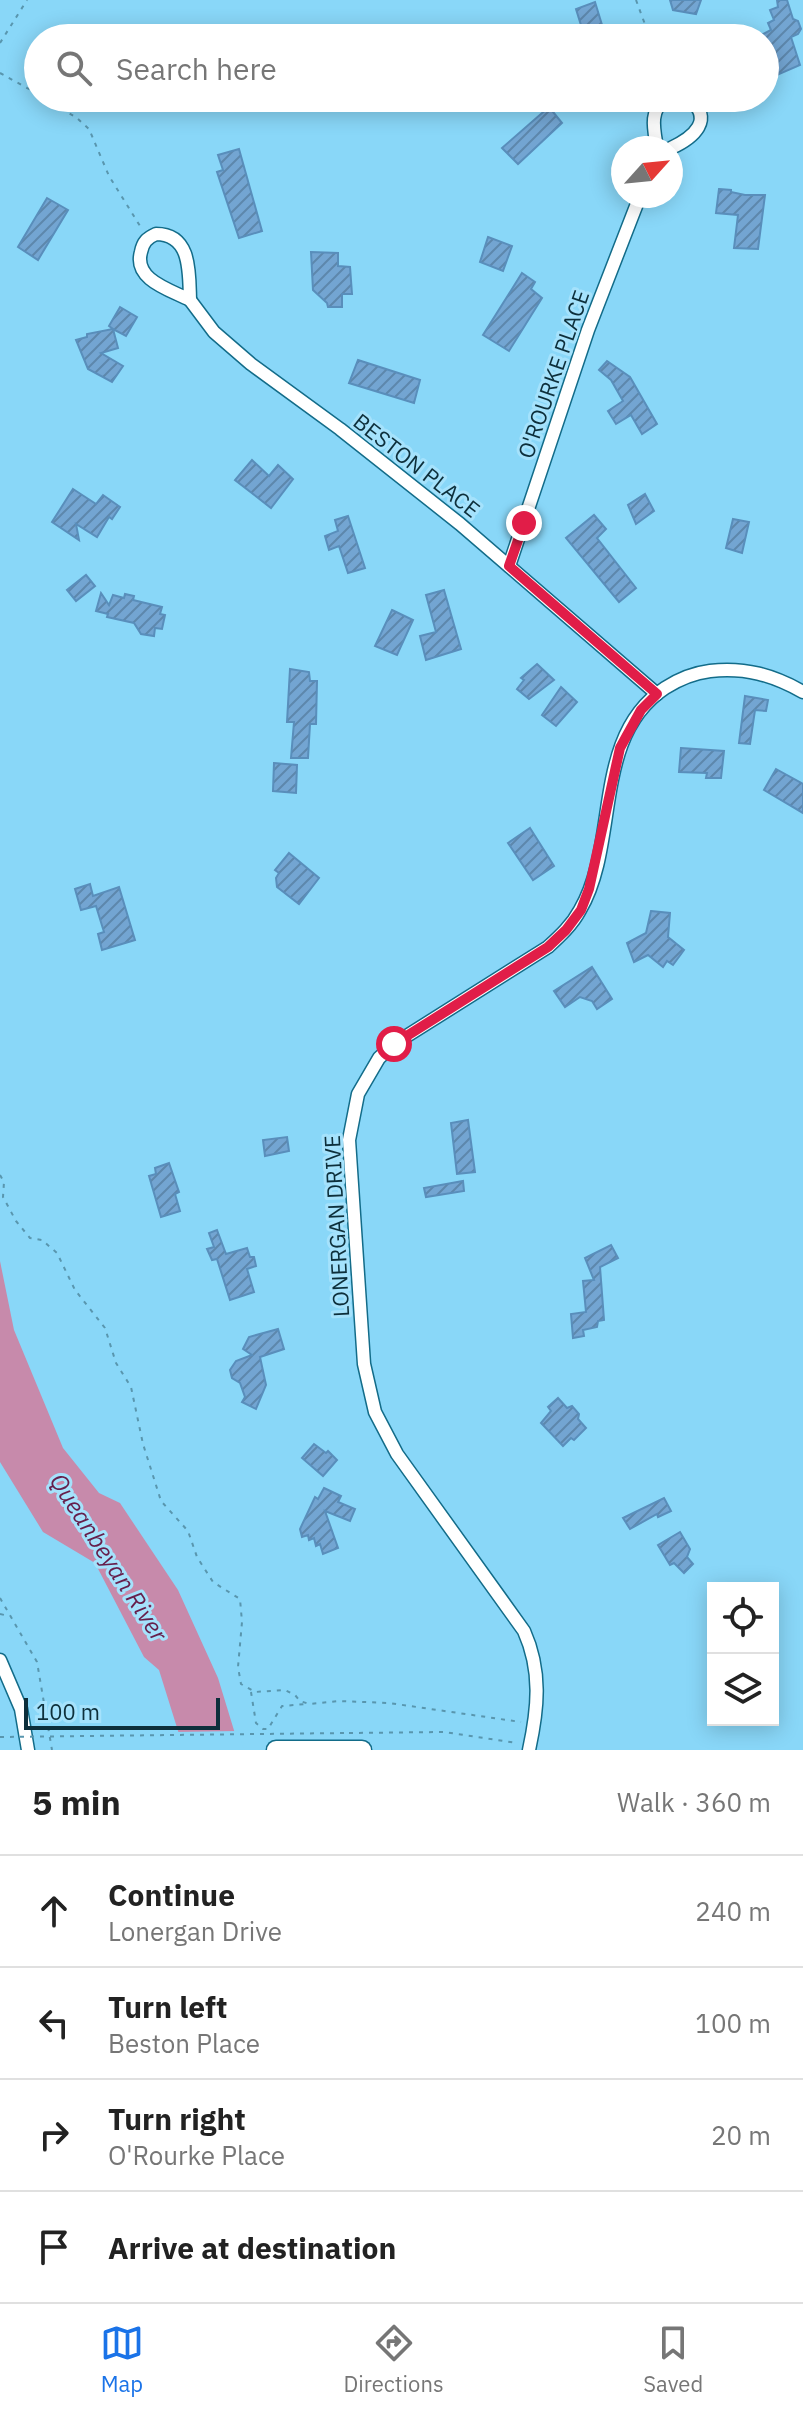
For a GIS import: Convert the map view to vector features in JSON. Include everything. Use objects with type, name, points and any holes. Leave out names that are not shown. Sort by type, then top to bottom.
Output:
[{"type":"main road","points":[[276,1750],[345,1741],[362,1750]]},
{"type":"street","points":[[654,112],[655,136]]},
{"type":"street","points":[[683,142],[699,129],[699,112]]},
{"type":"street","name":"O'ROURKE PLACE","points":[[509,566],[588,330],[635,208]]},
{"type":"street","points":[[147,238],[166,234],[177,240],[184,250],[190,300]]},
{"type":"street","name":"BESTON PLACE","points":[[147,238],[139,259],[149,280],[190,300],[214,332],[251,364],[388,466],[657,694]]},
{"type":"street","name":"LONERGAN DRIVE","points":[[529,1748],[538,1689],[534,1653],[524,1631],[397,1454],[375,1412],[364,1364],[350,1174],[350,1128],[358,1094],[374,1066],[394,1044],[548,947],[581,910],[597,862],[620,748],[641,710],[657,694],[678,680],[699,672],[725,669],[778,677],[803,692]]},
{"type":"street","points":[[0,1660],[21,1709],[28,1750]]},
{"type":"path","points":[[0,43],[27,0]]},
{"type":"path","points":[[636,0],[645,24]]},
{"type":"path","points":[[0,73],[24,86]]},
{"type":"path","points":[[67,112],[89,129],[109,176],[147,238]]},
{"type":"path","points":[[0,1175],[4,1182],[3,1197],[16,1221],[30,1238],[42,1240],[57,1253],[75,1290],[105,1328],[116,1363],[131,1387],[143,1444],[161,1501],[188,1531],[197,1557],[213,1582],[240,1599],[242,1622],[238,1650],[241,1684],[251,1691],[285,1690],[309,1704]]},
{"type":"path","points":[[0,1598],[39,1667],[52,1750]]},
{"type":"path","points":[[0,1614],[10,1616]]},
{"type":"path","points":[[251,1691],[256,1723],[263,1729],[268,1729],[282,1706],[323,1701],[389,1703],[534,1724]]},
{"type":"path","points":[[0,1737],[345,1741],[444,1732],[529,1748]]},
{"type":"water","name":"Queanbeyan River","points":[[0,1261],[14,1330],[63,1448],[99,1493],[120,1503],[178,1590],[218,1678],[240,1750],[184,1750],[159,1670],[144,1657],[95,1563],[43,1532],[0,1462]]},
{"type":"pier","points":[[238,1731],[244,1750],[180,1750],[174,1732]]},
{"type":"building","points":[[670,0],[701,0],[696,14],[673,10]]},
{"type":"building","points":[[777,0],[787,0],[793,19],[798,21],[801,29],[791,37],[800,65],[779,74],[779,24],[768,23],[774,20],[770,10],[778,7]]},
{"type":"building","points":[[595,2],[602,24],[581,24],[576,9]]},
{"type":"building","points":[[543,112],[553,112],[562,123],[518,164],[502,148]]},
{"type":"building","points":[[239,149],[262,231],[239,238],[217,172],[223,170],[218,155]]},
{"type":"building","points":[[719,189],[745,195],[765,195],[758,249],[734,248],[738,215],[716,213]]},
{"type":"building","points":[[47,198],[68,210],[38,260],[18,247]]},
{"type":"building","points":[[488,237],[512,246],[503,271],[480,262]]},
{"type":"building","points":[[311,252],[338,253],[338,266],[350,267],[352,294],[342,294],[342,307],[328,307],[313,290]]},
{"type":"building","points":[[522,273],[535,282],[531,289],[542,298],[509,351],[483,335]]},
{"type":"building","points":[[120,307],[137,317],[126,336],[109,326]]},
{"type":"building","points":[[113,329],[118,348],[101,353],[123,366],[112,382],[88,369],[76,340],[87,337],[87,334]]},
{"type":"building","points":[[358,360],[420,380],[414,403],[349,383]]},
{"type":"building","points":[[607,361],[630,377],[657,424],[642,434],[631,415],[616,424],[608,411],[623,401],[611,380],[599,370]]},
{"type":"building","points":[[252,460],[269,476],[278,465],[293,479],[271,508],[235,480]]},
{"type":"building","points":[[73,489],[96,504],[103,495],[120,507],[112,519],[109,517],[97,537],[76,524],[79,540],[52,522]]},
{"type":"building","points":[[645,494],[654,511],[636,524],[628,505]]},
{"type":"building","points":[[594,515],[606,529],[597,538],[636,588],[619,602],[566,538]]},
{"type":"building","points":[[348,516],[365,568],[348,573],[339,546],[329,550],[325,536],[338,531],[335,520]]},
{"type":"building","points":[[733,519],[749,522],[742,553],[726,548]]},
{"type":"building","points":[[86,575],[95,586],[76,601],[67,590]]},
{"type":"building","points":[[444,590],[461,649],[426,660],[420,636],[436,632],[426,595]]},
{"type":"building","points":[[101,593],[109,605],[113,595],[124,598],[125,594],[134,596],[133,600],[162,607],[160,614],[165,615],[162,629],[155,628],[154,636],[141,634],[134,623],[107,617],[108,614],[96,611]]},
{"type":"building","points":[[392,610],[413,620],[397,655],[375,646]]},
{"type":"building","points":[[537,664],[554,680],[529,699],[517,689],[524,680],[521,678]]},
{"type":"building","points":[[290,669],[309,672],[310,681],[317,681],[316,724],[310,724],[308,758],[291,758],[294,722],[287,722]]},
{"type":"building","points":[[561,687],[577,702],[556,726],[542,715]]},
{"type":"building","points":[[745,696],[768,700],[766,711],[755,710],[750,744],[739,743]]},
{"type":"building","points":[[681,748],[724,751],[721,778],[706,778],[707,773],[679,772]]},
{"type":"building","points":[[274,763],[297,765],[296,793],[273,791]]},
{"type":"building","points":[[776,769],[803,784],[803,813],[764,790]]},
{"type":"building","points":[[530,828],[554,866],[533,880],[508,843]]},
{"type":"building","points":[[289,853],[319,878],[299,904],[277,887],[279,873],[275,870]]},
{"type":"building","points":[[90,884],[93,896],[119,887],[135,940],[102,950],[98,934],[104,932],[96,906],[81,910],[75,889]]},
{"type":"building","points":[[651,911],[670,913],[668,937],[684,950],[673,965],[667,961],[663,967],[648,955],[634,962],[627,943],[646,933]]},
{"type":"building","points":[[592,967],[612,999],[597,1009],[592,1001],[580,997],[565,1007],[554,991]]},
{"type":"building","points":[[468,1120],[475,1172],[457,1174],[451,1123]]},
{"type":"building","points":[[287,1137],[289,1151],[265,1156],[263,1140]]},
{"type":"building","points":[[169,1163],[179,1192],[175,1194],[180,1211],[161,1217],[149,1176],[156,1174],[155,1168]]},
{"type":"building","points":[[463,1181],[464,1191],[426,1197],[424,1188]]},
{"type":"building","points":[[217,1230],[226,1254],[247,1248],[250,1257],[254,1257],[256,1266],[247,1269],[254,1292],[230,1300],[217,1259],[212,1260],[207,1249],[214,1247],[209,1233]]},
{"type":"building","points":[[611,1245],[618,1258],[600,1267],[604,1320],[598,1321],[597,1327],[583,1330],[584,1336],[573,1338],[571,1314],[586,1312],[583,1281],[594,1280],[585,1258]]},
{"type":"building","points":[[278,1329],[284,1349],[260,1357],[266,1385],[256,1409],[242,1402],[245,1397],[240,1383],[232,1378],[230,1370],[236,1361],[252,1355],[243,1349],[249,1337]]},
{"type":"building","points":[[558,1398],[567,1408],[572,1406],[586,1428],[563,1446],[541,1423],[551,1411],[548,1407]]},
{"type":"building","points":[[314,1444],[337,1460],[323,1476],[302,1458]]},
{"type":"building","points":[[324,1488],[341,1496],[338,1502],[355,1509],[350,1521],[325,1511],[338,1548],[323,1554],[320,1544],[316,1546],[314,1538],[309,1540],[308,1535],[302,1537],[300,1529],[315,1497],[318,1499]]},
{"type":"building","points":[[664,1498],[671,1511],[658,1517],[657,1514],[630,1529],[623,1518]]},
{"type":"building","points":[[680,1532],[690,1549],[687,1557],[693,1564],[684,1573],[674,1563],[670,1565],[658,1545]]},
{"type":"route","points":[[394,1044],[548,947],[566,930],[581,910],[589,889],[620,748],[641,710],[657,694],[509,566],[524,523]]}]
